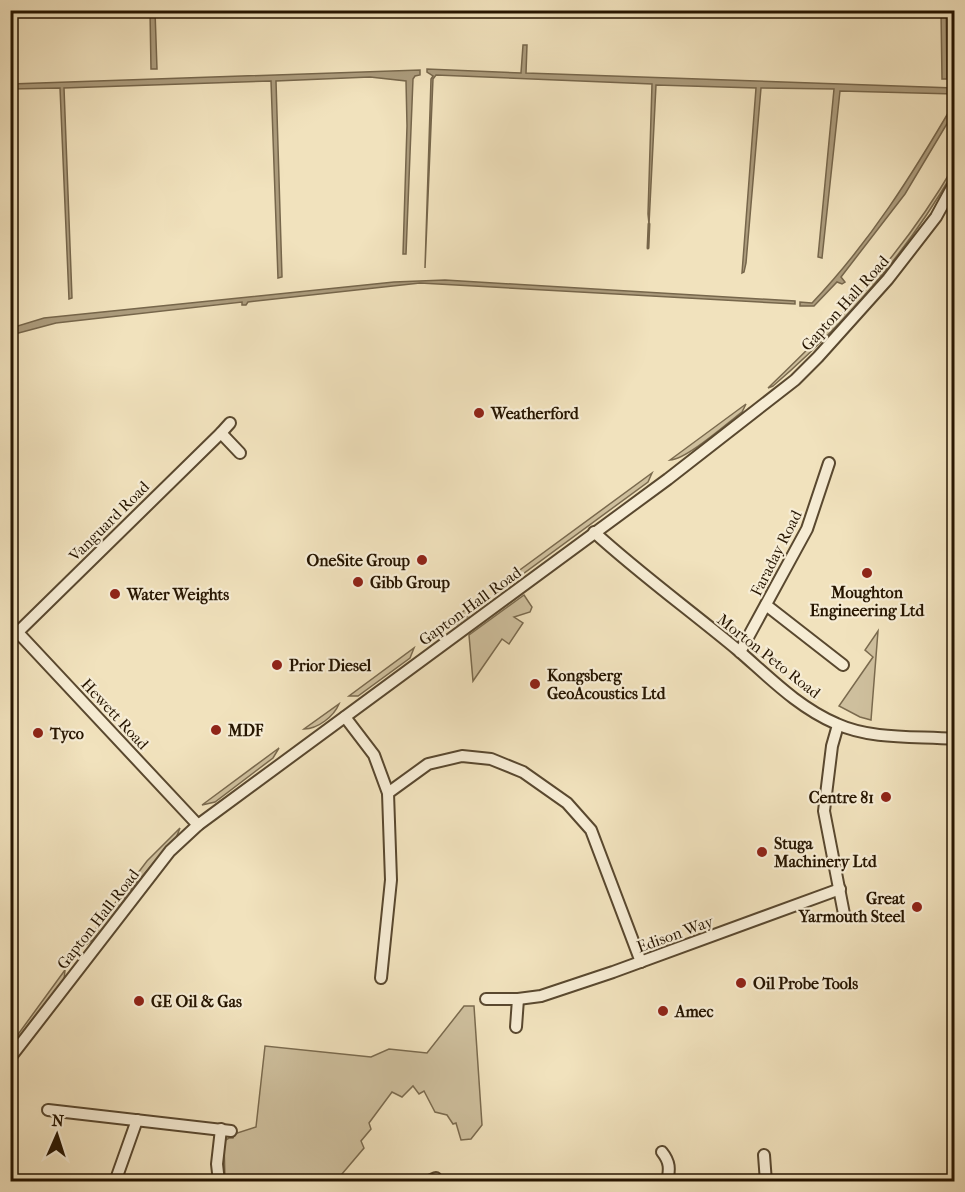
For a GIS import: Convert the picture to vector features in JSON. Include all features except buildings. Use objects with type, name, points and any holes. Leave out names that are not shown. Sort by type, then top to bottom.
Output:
[{"type":"street","name":"Gapton Hall Road","points":[[10,1058],[170,851],[198,825],[673,475],[795,380],[888,279],[936,217],[954,184]]},
{"type":"street","name":"Vanguard Road","points":[[14,628],[230,423]]},
{"type":"street","points":[[221,433],[240,453]]},
{"type":"street","name":"Faraday Road","points":[[740,652],[807,530],[829,463]]},
{"type":"street","name":"Morton Peto Road","points":[[594,532],[629,564],[740,652],[791,696],[838,725],[868,733],[954,739]]},
{"type":"street","points":[[766,605],[843,665]]},
{"type":"street","name":"Hewett Road","points":[[14,628],[198,825]]},
{"type":"street","points":[[345,717],[374,755],[388,793],[391,880],[381,978]]},
{"type":"street","points":[[838,725],[832,747],[824,811],[844,914]]},
{"type":"street","points":[[388,793],[428,764],[462,756],[491,759],[523,772],[567,803],[591,830],[641,962]]},
{"type":"street","name":"Edison Way","points":[[486,999],[541,996],[840,889]]},
{"type":"street","points":[[516,1027],[518,999]]},
{"type":"street","points":[[48,1110],[226,1130],[217,1164],[219,1182]]},
{"type":"street","points":[[115,1182],[137,1120]]},
{"type":"street","points":[[662,1152],[668,1160],[670,1172],[668,1182]]},
{"type":"street","points":[[764,1155],[766,1182]]},
{"type":"shaded area","points":[[150,11],[155,11],[157,69],[151,69]]},
{"type":"shaded area","points":[[941,11],[946,11],[947,79],[942,79]]},
{"type":"shaded area","points":[[523,45],[527,45],[526,73],[954,88],[954,94],[840,91],[822,258],[818,257],[834,89],[761,88],[746,263],[742,273],[756,88],[656,85],[649,224],[652,84],[436,75],[433,79],[425,268],[431,79],[433,76],[427,72],[427,69],[521,73]]},
{"type":"shaded area","points":[[420,70],[420,75],[413,79],[406,254],[403,254],[406,81],[370,77],[276,81],[282,277],[278,278],[271,81],[64,88],[72,298],[69,299],[60,88],[11,89],[11,84]]},
{"type":"shaded area","points":[[954,103],[954,112],[905,194],[841,277],[845,282],[842,284],[837,282],[814,306],[800,306],[800,302],[812,303],[853,256],[906,182]]},
{"type":"shaded area","points":[[954,166],[954,171],[936,201],[895,259],[825,338],[768,388],[869,284],[914,228]]},
{"type":"shaded area","points":[[445,280],[795,301],[795,304],[420,283],[248,302],[246,305],[242,305],[242,302],[56,323],[11,335],[11,328],[44,318],[394,282]]},
{"type":"shaded area","points":[[746,404],[742,412],[706,440],[686,454],[670,460]]},
{"type":"shaded area","points":[[652,473],[648,482],[516,579],[502,583]]},
{"type":"shaded area","points":[[524,595],[532,607],[530,612],[514,617],[523,623],[509,644],[502,639],[473,681],[469,635]]},
{"type":"shaded area","points":[[484,596],[466,618],[441,628]]},
{"type":"shaded area","points":[[878,631],[871,720],[839,706],[873,657],[865,650]]},
{"type":"shaded area","points":[[414,648],[410,658],[358,696],[349,696]]},
{"type":"shaded area","points":[[339,704],[325,721],[315,727],[304,729]]},
{"type":"shaded area","points":[[279,748],[273,758],[215,802],[202,805]]},
{"type":"shaded area","points":[[180,828],[176,838],[133,887],[102,929],[82,947],[147,861]]},
{"type":"shaded area","points":[[65,970],[64,980],[11,1051],[11,1044]]},
{"type":"shaded area","points":[[464,1006],[474,1006],[482,1125],[471,1139],[461,1140],[456,1123],[453,1124],[447,1115],[435,1112],[424,1091],[419,1094],[413,1086],[402,1097],[392,1092],[369,1123],[371,1129],[361,1141],[364,1148],[336,1181],[225,1181],[224,1141],[233,1138],[234,1134],[256,1127],[265,1046],[371,1057],[389,1049],[427,1053]]},
{"type":"waterway","points":[[450,10],[458,15]]},
{"type":"waterway","points":[[648,248],[649,224]]},
{"type":"place","name":"Weatherford","points":[[479,413]]},
{"type":"place","name":"OneSite Group","points":[[422,560]]},
{"type":"place","name":"Moughton Engineering Ltd","points":[[867,573]]},
{"type":"place","name":"Gibb Group","points":[[358,582]]},
{"type":"place","name":"Water Weights","points":[[115,594]]},
{"type":"place","name":"Prior Diesel","points":[[277,665]]},
{"type":"place","name":"Kongsberg GeoAcoustics Ltd","points":[[535,684]]},
{"type":"place","name":"MDF","points":[[216,730]]},
{"type":"place","name":"Tyco","points":[[38,733]]},
{"type":"place","name":"Centre 81","points":[[886,797]]},
{"type":"place","name":"Stuga Machinery Ltd","points":[[762,852]]},
{"type":"place","name":"Great Yarmouth Steel","points":[[917,907]]},
{"type":"place","name":"Oil Probe Tools","points":[[741,983]]},
{"type":"place","name":"GE Oil & Gas","points":[[139,1001]]},
{"type":"place","name":"Amec","points":[[663,1011]]}]
